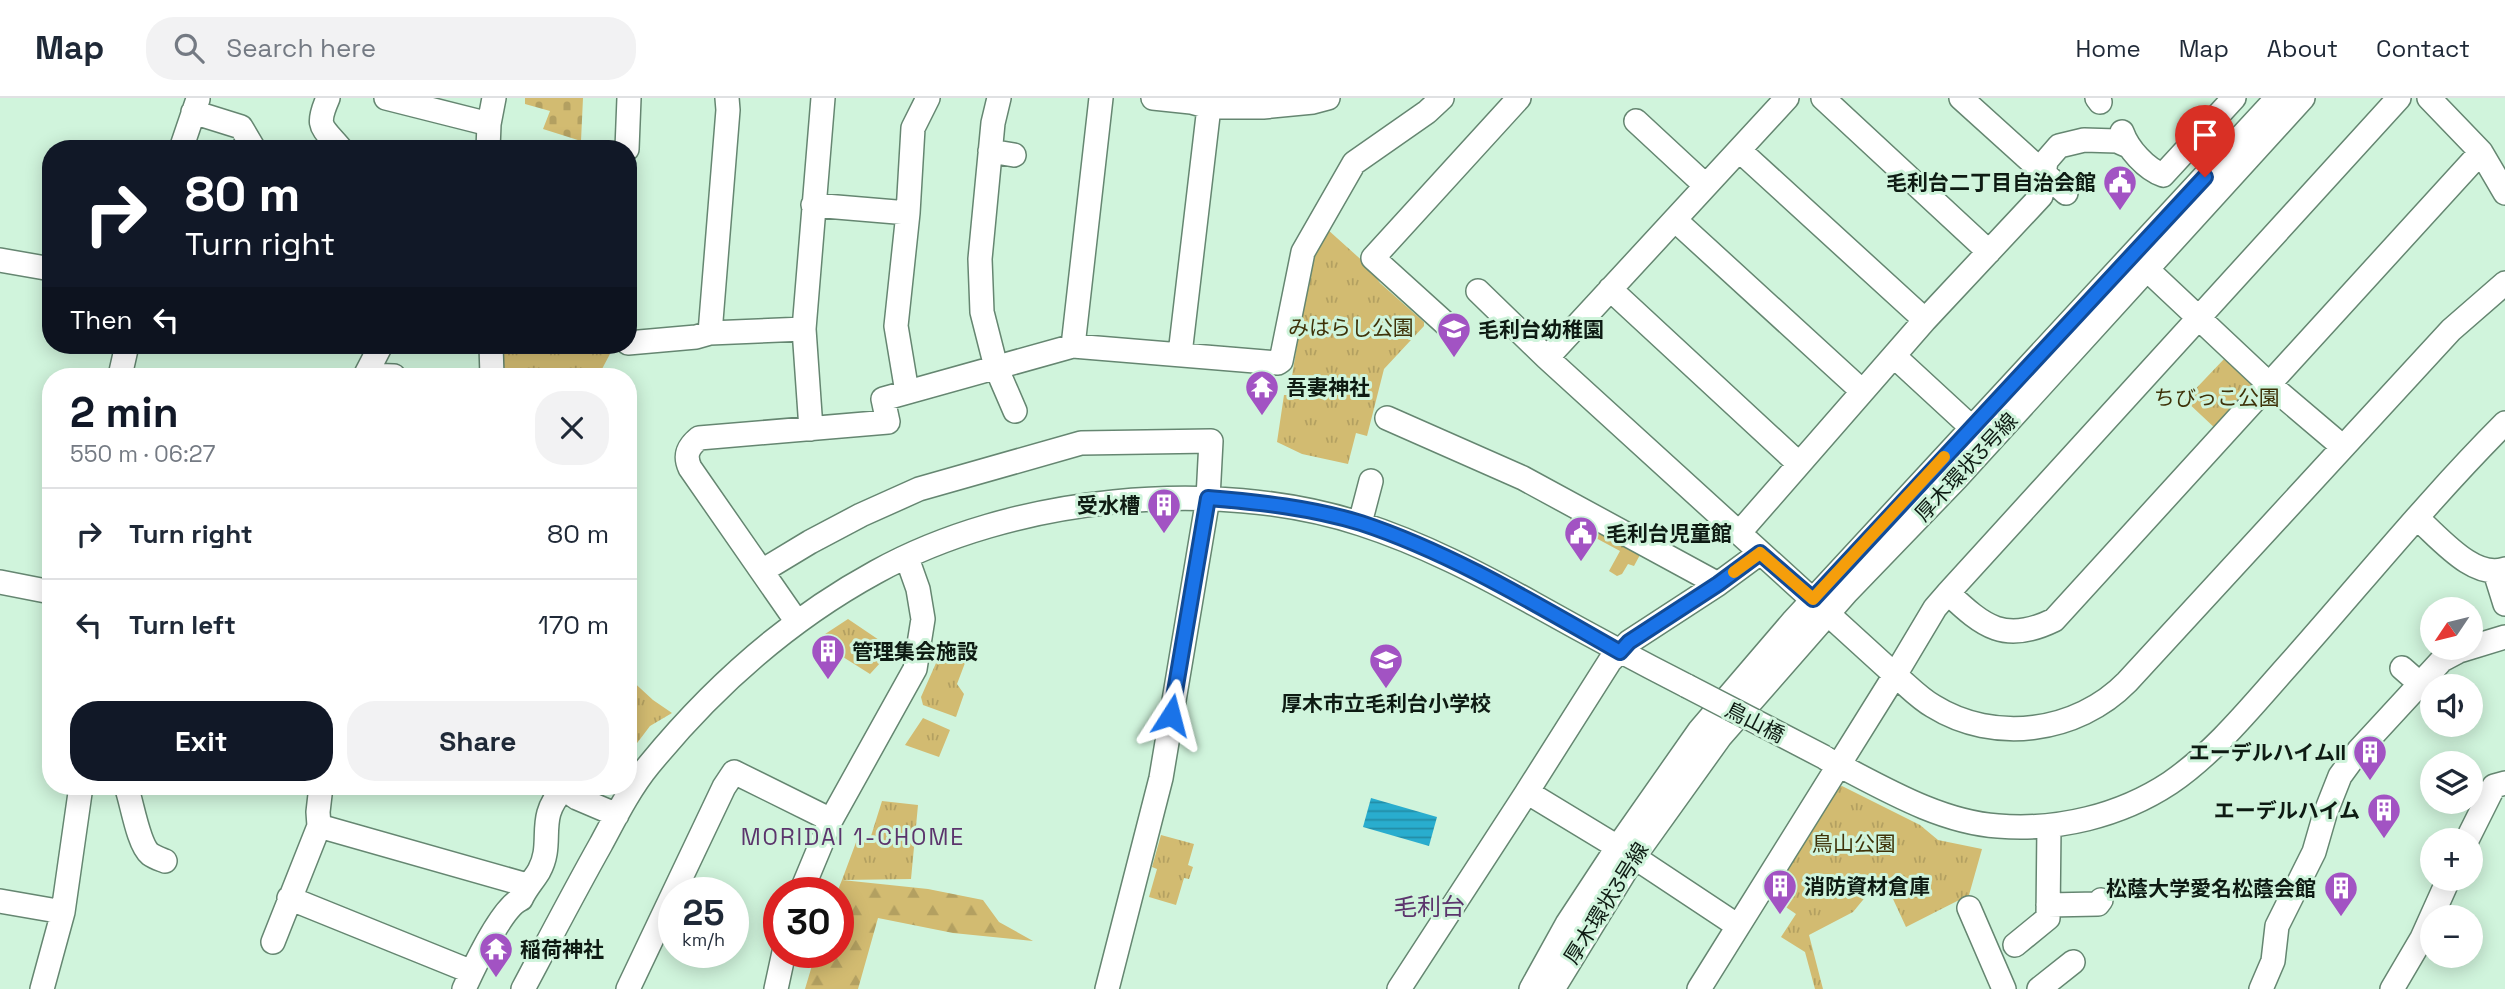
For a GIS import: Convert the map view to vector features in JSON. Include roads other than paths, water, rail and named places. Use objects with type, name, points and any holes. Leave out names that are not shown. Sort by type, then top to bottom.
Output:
[{"type":"street","points":[[328,98],[320,118],[321,125],[334,140]]},
{"type":"street","points":[[386,98],[424,103],[489,124]]},
{"type":"street","points":[[488,140],[494,98]]},
{"type":"street","points":[[627,140],[629,98]]},
{"type":"street","points":[[710,333],[727,98]]},
{"type":"street","points":[[811,429],[804,329],[823,98]]},
{"type":"street","points":[[906,392],[896,326],[908,213],[913,128],[929,98]]},
{"type":"street","points":[[999,98],[993,123],[980,259],[982,312],[996,367],[1015,411]]},
{"type":"street","points":[[1073,346],[1101,98]]},
{"type":"street","points":[[1153,98],[1209,107],[1263,107],[1328,98]]},
{"type":"street","points":[[797,622],[690,468],[686,460],[689,447],[699,438],[888,422],[883,399],[1073,346],[1278,363],[1281,361],[1303,252],[1354,163],[1443,98]]},
{"type":"street","points":[[1447,325],[1373,258],[1519,98]]},
{"type":"street","points":[[1547,358],[1787,98]]},
{"type":"street","points":[[1823,98],[1989,252]]},
{"type":"street","points":[[1961,98],[2066,193]]},
{"type":"street","points":[[1740,532],[1925,320],[2041,196],[2046,161],[2059,146],[2084,140],[2118,141],[2124,138],[2163,175],[2234,98]]},
{"type":"street","name":"厚木環状3号線","points":[[1553,989],[1625,852],[1699,731],[1820,606],[1956,479],[2277,98]]},
{"type":"street","name":"厚木環状3号線","points":[[1820,606],[1971,427],[2304,98]]},
{"type":"street","points":[[1699,989],[1738,926],[1831,761],[1895,675],[1935,608],[2399,98]]},
{"type":"street","points":[[2437,101],[2481,152],[2505,193]]},
{"type":"street","points":[[184,140],[196,105],[241,127],[249,140]]},
{"type":"street","points":[[1180,354],[1209,107]]},
{"type":"street","points":[[1636,121],[1706,185]]},
{"type":"street","points":[[1739,150],[1925,320]]},
{"type":"street","points":[[990,152],[1014,155]]},
{"type":"street","points":[[1948,593],[1986,625],[2002,631],[2032,631],[2054,620],[2481,152]]},
{"type":"street","points":[[813,205],[908,213]]},
{"type":"street","points":[[1675,219],[1862,391]]},
{"type":"street","points":[[0,260],[42,267]]},
{"type":"street","points":[[2140,262],[2270,386],[2343,447]]},
{"type":"street","points":[[1478,291],[1547,358],[1760,553],[1931,705],[1954,718],[1984,727],[2026,729],[2043,727],[2088,712],[2118,691],[2451,330],[2505,283]]},
{"type":"street","points":[[1610,289],[1798,463]]},
{"type":"street","points":[[637,341],[696,337],[710,333],[804,329]]},
{"type":"street","points":[[1894,356],[1971,427]]},
{"type":"street","points":[[1387,418],[1522,478],[1718,584]]},
{"type":"street","name":"鳥山橋","points":[[637,783],[646,768],[705,700],[797,622],[878,570],[985,527],[1046,512],[1112,502],[1208,498],[1290,508],[1360,523],[1446,558],[1687,687],[1925,807],[1966,821],[1997,827],[2049,826],[2094,817],[2135,802],[2187,770],[2241,719],[2505,423]]},
{"type":"street","points":[[762,571],[839,514],[919,489],[1081,443],[1211,442],[1208,498],[1161,778],[1107,989]]},
{"type":"street","points":[[1360,523],[1371,481]]},
{"type":"street","points":[[2418,519],[2474,567],[2500,571],[2505,604]]},
{"type":"street","points":[[1399,989],[1610,661],[1629,642],[1760,553]]},
{"type":"street","points":[[807,877],[831,820],[915,669],[922,640],[923,619],[918,589],[907,558]]},
{"type":"street","points":[[0,582],[42,590]]},
{"type":"street","points":[[2262,989],[2273,961],[2277,926],[2314,852],[2317,809],[2340,776],[2354,745],[2410,676],[2450,655],[2505,636]]},
{"type":"street","points":[[628,989],[690,884],[724,787],[734,772],[831,820]]},
{"type":"street","points":[[2474,828],[2501,780]]},
{"type":"street","points":[[1527,792],[1738,926]]},
{"type":"street","points":[[42,989],[63,912],[80,795]]},
{"type":"street","points":[[129,795],[146,850],[165,861]]},
{"type":"street","points":[[273,942],[319,826],[320,795]]},
{"type":"street","points":[[289,898],[468,981],[503,916],[513,902],[521,898],[527,885],[539,871],[545,845],[548,809],[557,795]]},
{"type":"street","points":[[576,795],[617,815]]},
{"type":"street","name":"鳥山橋","points":[[523,989],[629,795]]},
{"type":"street","points":[[319,826],[527,885]]},
{"type":"street","points":[[2015,945],[2048,918],[2049,826]]},
{"type":"street","name":"厚木環状3号線","points":[[1531,989],[1567,924],[1625,852]]},
{"type":"street","points":[[2392,989],[2422,938],[2443,891]]},
{"type":"street","points":[[2048,905],[2098,904],[2101,900]]},
{"type":"street","points":[[0,901],[63,912]]},
{"type":"street","points":[[1969,908],[2004,989]]},
{"type":"street","points":[[2039,989],[2073,962]]},
{"type":"street","points":[[776,989],[781,968]]},
{"type":"water","points":[[1371,798],[1437,817],[1429,846],[1363,827]]},
{"type":"place","name":"毛利台二丁目自治会館","points":[[2120,212]]},
{"type":"place","name":"毛利台幼稚園","points":[[1454,359]]},
{"type":"place","name":"吾妻神社","points":[[1262,417]]},
{"type":"place","name":"受水槽","points":[[1164,535]]},
{"type":"place","name":"毛利台児童館","points":[[1581,563]]},
{"type":"place","name":"管理集会施設","points":[[828,681]]},
{"type":"place","name":"厚木市立毛利台小学校","points":[[1386,690]]},
{"type":"place","name":"エーデルハイムII","points":[[2370,782]]},
{"type":"place","name":"エーデルハイム","points":[[2384,840]]},
{"type":"place","name":"消防資材倉庫","points":[[1780,916]]},
{"type":"place","name":"松蔭大学愛名松蔭会館","points":[[2341,918]]},
{"type":"place","name":"稲荷神社","points":[[496,979]]},
{"type":"district","name":"MORIDAI 1-CHOME","points":[[853,837]]},
{"type":"district","name":"毛利台","points":[[1429,906]]},
{"type":"park label","name":"みはらし公園","points":[[1351,327]]},
{"type":"park label","name":"ちびっこ公園","points":[[2217,397]]},
{"type":"park label","name":"鳥山公園","points":[[1854,843]]}]
